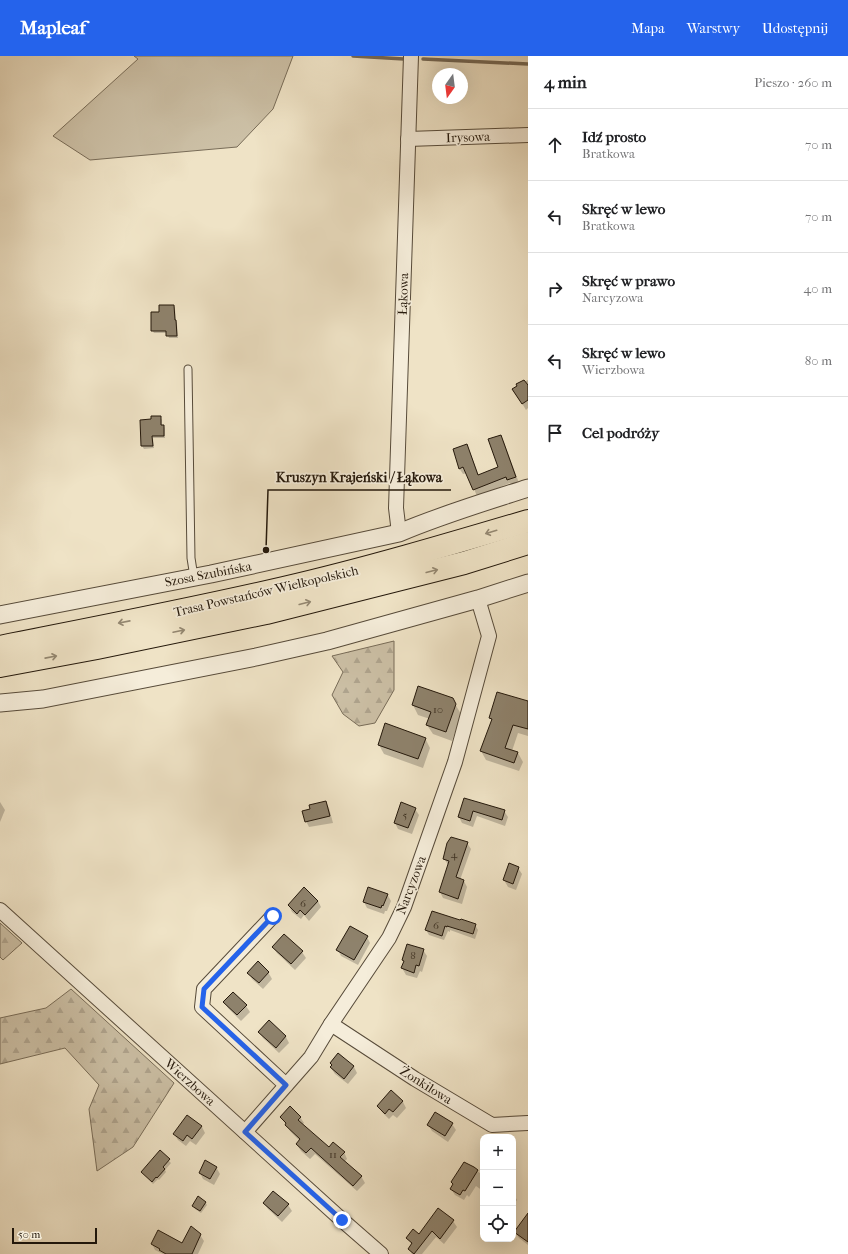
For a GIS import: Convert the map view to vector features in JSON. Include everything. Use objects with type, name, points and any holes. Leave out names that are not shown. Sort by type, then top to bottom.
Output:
[{"type":"highway","name":"Trasa Powstańców Wielkopolskich","points":[[0,647],[173,613],[285,588],[425,552],[528,521]]},
{"type":"highway","name":"Trasa Powstańców Wielkopolskich","points":[[0,666],[98,648],[266,613],[464,563],[528,543]]},
{"type":"street","name":"Łąkowa","points":[[399,533],[396,508],[411,56]]},
{"type":"street","name":"Irysowa","points":[[408,139],[528,135]]},
{"type":"street","name":"Szosa Szubińska","points":[[0,615],[194,577],[399,533],[466,508],[528,488]]},
{"type":"street","points":[[0,703],[43,699],[256,657],[327,641],[478,599],[528,583]]},
{"type":"street","name":"Narcyzowa","points":[[245,1132],[311,1057],[331,1024],[389,938],[404,907],[455,762],[489,636],[478,599]]},
{"type":"street","name":"Wierzbowa","points":[[0,910],[381,1254]]},
{"type":"street","points":[[273,916],[204,989],[202,1007],[286,1085]]},
{"type":"street","name":"Żonkilowa","points":[[331,1024],[416,1079],[492,1125],[528,1123]]},
{"type":"lane","points":[[188,369],[191,558],[194,577]]},
{"type":"green space","points":[[134,56],[293,56],[273,109],[237,147],[90,160],[53,136],[138,59]]},
{"type":"green space","points":[[394,641],[394,690],[375,723],[359,726],[343,714],[332,695],[343,672],[332,656]]},
{"type":"green space","points":[[0,923],[22,943],[3,960],[0,957]]},
{"type":"green space","points":[[71,989],[174,1083],[133,1147],[97,1171],[89,1109],[99,1085],[65,1048],[0,1064],[0,1018],[46,1008]]},
{"type":"building","points":[[159,305],[174,305],[177,336],[166,336],[166,331],[151,331],[151,312],[159,312]]},
{"type":"building","points":[[524,380],[528,385],[528,400],[522,404],[512,389],[517,386],[516,384]]},
{"type":"building","points":[[151,416],[161,416],[161,425],[164,425],[164,436],[152,436],[153,446],[141,446],[140,420],[151,419]]},
{"type":"building","points":[[501,435],[516,477],[507,480],[506,477],[473,490],[463,467],[459,469],[453,449],[467,444],[478,475],[498,467],[488,439]]},
{"type":"building","points":[[418,686],[453,698],[456,704],[446,732],[426,725],[431,712],[412,705]]},
{"type":"building","points":[[497,692],[528,701],[528,729],[513,725],[505,748],[518,752],[514,763],[480,751],[492,719],[489,718]]},
{"type":"building","points":[[385,723],[426,738],[418,759],[378,745]]},
{"type":"building","points":[[464,798],[505,810],[502,820],[473,811],[470,821],[458,817]]},
{"type":"building","points":[[326,801],[330,816],[305,822],[302,811],[310,809],[309,805]]},
{"type":"building","points":[[401,802],[416,808],[408,828],[394,823]]},
{"type":"building","points":[[451,837],[468,842],[456,877],[464,880],[458,899],[439,892],[449,861],[443,859],[447,843]]},
{"type":"building","points":[[509,863],[519,867],[513,884],[503,880]]},
{"type":"building","points":[[304,887],[318,901],[305,915],[300,910],[297,914],[288,905]]},
{"type":"building","points":[[368,887],[388,894],[381,908],[363,902]]},
{"type":"building","points":[[432,911],[476,924],[473,934],[447,926],[445,926],[442,936],[425,930]]},
{"type":"building","points":[[350,926],[368,936],[354,960],[336,950]]},
{"type":"building","points":[[284,934],[303,951],[291,964],[272,947]]},
{"type":"building","points":[[407,944],[424,949],[419,966],[416,965],[414,973],[401,968],[404,961],[402,960]]},
{"type":"building","points":[[258,961],[269,972],[259,983],[247,973]]},
{"type":"building","points":[[233,992],[247,1005],[237,1015],[223,1002]]},
{"type":"building","points":[[269,1020],[286,1036],[276,1048],[258,1032]]},
{"type":"building","points":[[338,1053],[354,1066],[344,1079],[330,1067],[332,1065],[330,1063]]},
{"type":"building","points":[[391,1090],[403,1101],[393,1112],[389,1109],[385,1114],[377,1106]]},
{"type":"building","points":[[290,1106],[301,1117],[298,1120],[329,1147],[333,1142],[345,1152],[340,1157],[362,1176],[353,1186],[311,1148],[306,1153],[296,1144],[300,1139],[285,1125],[286,1123],[280,1117]]},
{"type":"building","points":[[435,1112],[453,1123],[445,1136],[427,1125]]},
{"type":"building","points":[[187,1115],[202,1126],[192,1139],[187,1135],[183,1141],[173,1134]]},
{"type":"building","points":[[160,1150],[170,1159],[163,1167],[165,1169],[152,1182],[141,1172]]},
{"type":"building","points":[[205,1160],[217,1167],[210,1179],[199,1173]]},
{"type":"building","points":[[464,1162],[478,1170],[465,1191],[463,1190],[460,1195],[450,1189],[453,1184],[451,1182]]},
{"type":"building","points":[[273,1191],[289,1204],[278,1216],[263,1203]]},
{"type":"building","points":[[198,1196],[206,1202],[200,1211],[192,1206]]},
{"type":"building","points":[[438,1208],[454,1220],[440,1239],[432,1231],[414,1254],[408,1249],[412,1243],[406,1238],[413,1229],[419,1234]]},
{"type":"building","points":[[528,1213],[528,1242],[516,1233],[516,1229]]},
{"type":"building","points":[[191,1226],[201,1234],[192,1254],[166,1254],[151,1244],[158,1230],[182,1243]]},
{"type":"waterway","points":[[353,56],[404,59]]},
{"type":"waterway","points":[[423,59],[528,64]]},
{"type":"place","name":"Kruszyn Krajeński / Łąkowa","points":[[266,550]]},
{"type":"route","points":[[273,916],[204,989],[202,1007],[286,1085],[245,1132],[342,1220]]}]
